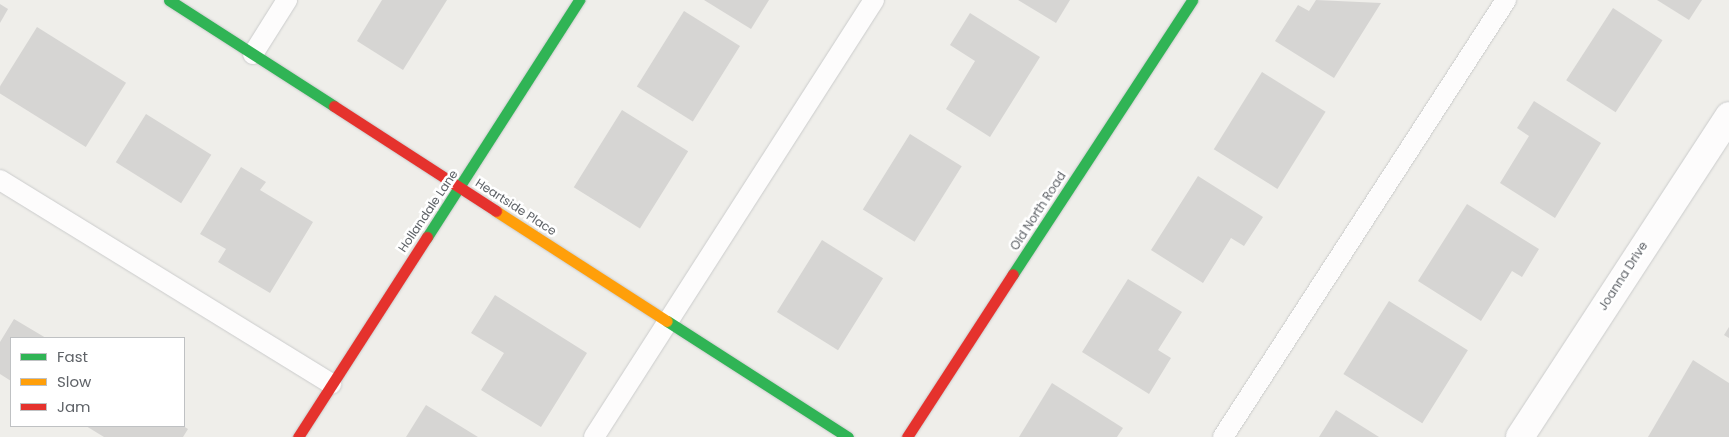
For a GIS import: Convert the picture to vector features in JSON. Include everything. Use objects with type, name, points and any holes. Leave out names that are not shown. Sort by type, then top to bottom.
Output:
[{"type":"street","name":"Heartside Place","points":[[169,0],[848,437]]},
{"type":"street","name":"Hollandale Lane","points":[[298,437],[461,188],[579,0]]},
{"type":"street","name":"Old North Road","points":[[907,437],[1192,0]]},
{"type":"street","name":"Joanna Drive","points":[[1520,437],[1729,116]]},
{"type":"lane","points":[[253,54],[287,0]]},
{"type":"lane","points":[[594,437],[667,320],[874,0]]},
{"type":"lane","points":[[1223,437],[1506,0]]},
{"type":"lane","points":[[0,180],[331,384]]},
{"type":"building","points":[[382,0],[447,0],[403,70],[357,41]]},
{"type":"building","points":[[704,0],[769,0],[751,29]]},
{"type":"building","points":[[1018,0],[1070,0],[1056,23]]},
{"type":"building","points":[[1316,0],[1381,3],[1334,78],[1275,41],[1298,5],[1309,11]]},
{"type":"building","points":[[1657,0],[1702,0],[1689,20]]},
{"type":"building","points":[[0,4],[8,9],[0,23]]},
{"type":"building","points":[[1613,8],[1662,40],[1616,112],[1566,80]]},
{"type":"building","points":[[684,11],[740,46],[693,121],[637,86]]},
{"type":"building","points":[[970,13],[1040,57],[990,137],[946,109],[975,61],[950,45]]},
{"type":"building","points":[[37,27],[126,83],[86,147],[0,93],[0,86]]},
{"type":"building","points":[[1262,72],[1326,112],[1277,189],[1214,149]]},
{"type":"building","points":[[1534,101],[1601,143],[1555,218],[1500,183],[1529,136],[1517,128]]},
{"type":"building","points":[[622,110],[688,151],[640,229],[574,187]]},
{"type":"building","points":[[146,114],[211,155],[181,203],[116,162]]},
{"type":"building","points":[[910,134],[962,166],[915,242],[863,209]]},
{"type":"building","points":[[241,167],[266,182],[260,190],[313,222],[270,293],[218,262],[226,249],[200,234]]},
{"type":"building","points":[[1198,176],[1263,217],[1244,246],[1231,238],[1203,283],[1151,250]]},
{"type":"building","points":[[1467,204],[1539,249],[1522,277],[1512,271],[1481,321],[1418,281]]},
{"type":"building","points":[[822,240],[883,278],[838,350],[777,312]]},
{"type":"building","points":[[1128,279],[1182,312],[1158,350],[1171,358],[1149,394],[1082,352]]},
{"type":"building","points":[[495,295],[587,353],[541,427],[481,390],[504,353],[471,333]]},
{"type":"building","points":[[1389,301],[1468,350],[1422,423],[1343,374]]},
{"type":"building","points":[[14,319],[44,337],[10,337],[10,380],[0,374],[0,342]]},
{"type":"building","points":[[1729,327],[1729,338],[1724,335]]},
{"type":"building","points":[[1693,360],[1729,383],[1729,437],[1648,437]]},
{"type":"building","points":[[1052,383],[1123,428],[1117,437],[1019,437]]},
{"type":"building","points":[[426,405],[478,437],[406,437]]},
{"type":"building","points":[[1336,410],[1379,437],[1319,437]]},
{"type":"building","points":[[88,427],[185,427],[188,429],[183,437],[104,437]]},
{"type":"traffic: fast","points":[[169,0],[334,106]]},
{"type":"traffic: fast","points":[[427,237],[579,0]]},
{"type":"traffic: fast","points":[[1013,274],[1192,0]]},
{"type":"traffic: fast","points":[[667,321],[848,437]]},
{"type":"traffic: slow","points":[[496,211],[667,321]]},
{"type":"traffic: jam","points":[[334,106],[496,211]]},
{"type":"traffic: jam","points":[[298,437],[427,237]]},
{"type":"traffic: jam","points":[[907,437],[1013,274]]}]
